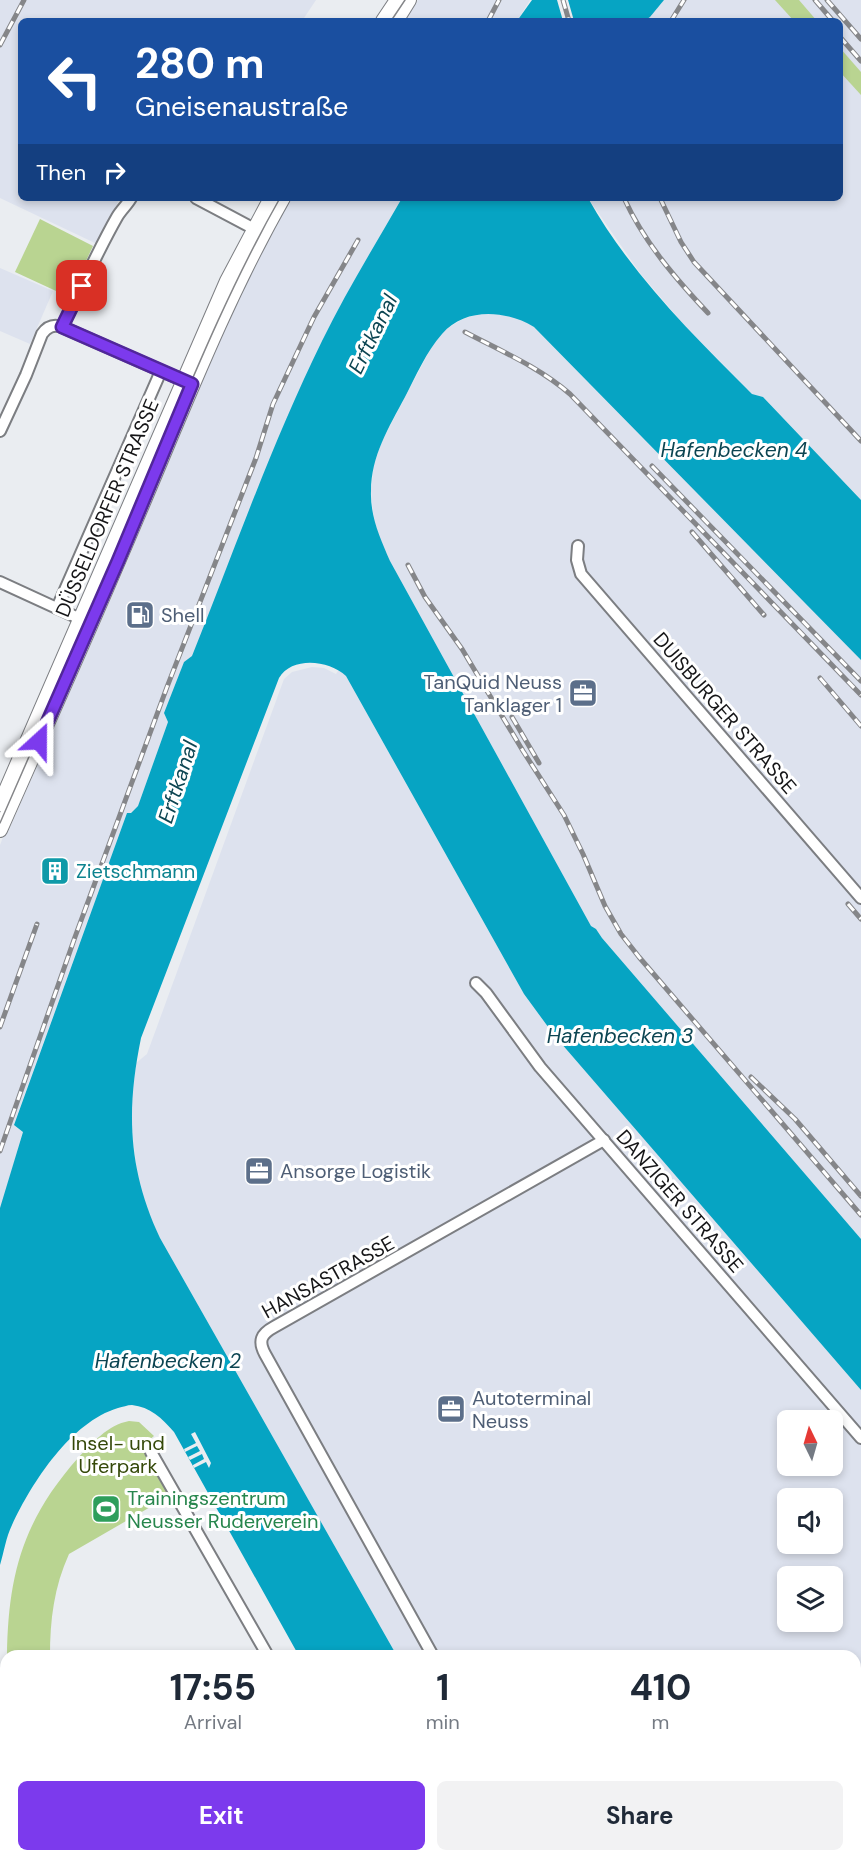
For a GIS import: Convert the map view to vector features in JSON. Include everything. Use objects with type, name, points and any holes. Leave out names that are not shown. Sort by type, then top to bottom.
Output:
[{"type":"main road","points":[[385,18],[396,0]]},
{"type":"main road","points":[[398,18],[410,0]]},
{"type":"main road","name":"DÜSSELDORFER STRASSE","points":[[0,830],[187,382],[237,285],[270,201]]},
{"type":"main road","name":"DÜSSELDORFER STRASSE","points":[[258,231],[281,201]]},
{"type":"main road","name":"DÜSSELDORFER STRASSE","points":[[0,804],[86,621]]},
{"type":"street","points":[[62,327],[119,214],[129,201]]},
{"type":"street","points":[[202,201],[258,231]]},
{"type":"street","points":[[0,431],[42,334],[46,329],[54,326],[62,327],[187,382]]},
{"type":"street","name":"DÜSSELDORFER STRASSE","points":[[57,608],[161,371]]},
{"type":"street","name":"DUISBURGER STRASSE","points":[[578,546],[577,560],[581,573],[861,898]]},
{"type":"street","points":[[0,582],[86,621]]},
{"type":"street","name":"DANZIGER STRASSE","points":[[476,983],[486,993],[540,1067],[861,1438]]},
{"type":"street","name":"HANSASTRASSE","points":[[431,1650],[265,1354],[261,1338],[267,1330],[604,1140]]},
{"type":"street","points":[[151,1452],[265,1650]]},
{"type":"shaded area","points":[[0,0],[316,0],[304,18],[18,18],[18,201],[118,201],[97,244],[0,198]]},
{"type":"shaded area","points":[[418,0],[530,0],[519,18],[406,18]]},
{"type":"shaded area","points":[[664,0],[861,0],[861,500],[763,397],[752,394],[685,326],[640,273],[590,201],[843,201],[843,18],[648,18]]},
{"type":"shaded area","points":[[289,201],[400,201],[359,272],[283,430],[192,657],[184,662],[164,713],[168,722],[138,806],[127,813],[14,1124],[23,1131],[0,1211],[0,845],[5,832],[8,832],[125,567],[242,290]]},
{"type":"shaded area","points":[[0,268],[53,291],[30,344],[0,331]]},
{"type":"shaded area","points":[[482,313],[502,314],[521,319],[534,327],[861,660],[861,1239],[596,929],[591,926],[390,561],[378,534],[371,490],[374,464],[382,441],[432,346],[443,331],[463,319]]},
{"type":"shaded area","points":[[312,667],[324,668],[336,674],[339,669],[346,676],[524,994],[554,1035],[861,1390],[861,1650],[394,1650],[160,1238],[146,1209],[138,1180],[132,1130],[132,1097],[136,1063],[147,1054],[284,679],[292,672]]},
{"type":"green space","points":[[775,0],[799,0],[814,18],[791,18]]},
{"type":"green space","points":[[843,51],[861,72],[861,95],[843,75]]},
{"type":"green space","points":[[40,219],[93,246],[69,297],[15,272]]},
{"type":"green space","name":"Insel- und Uferpark","points":[[139,1422],[154,1436],[149,1440],[178,1491],[69,1554],[54,1604],[50,1650],[7,1650],[15,1574],[32,1527],[59,1481],[78,1458],[107,1431],[121,1423]]},
{"type":"water","points":[[532,0],[664,0],[648,18],[519,18]]},
{"type":"water","points":[[400,201],[590,201],[623,252],[663,302],[752,394],[763,397],[861,500],[861,660],[534,327],[511,317],[486,314],[474,315],[451,325],[431,348],[382,442],[374,466],[371,491],[374,518],[390,561],[591,926],[596,929],[861,1239],[861,1390],[554,1035],[524,994],[346,676],[330,666],[321,664],[301,663],[293,666],[279,678],[141,1038],[133,1090],[132,1115],[133,1140],[141,1188],[160,1238],[394,1650],[296,1650],[174,1432],[155,1414],[138,1406],[118,1408],[101,1415],[84,1426],[55,1456],[20,1508],[8,1534],[0,1565],[0,1208],[23,1132],[14,1125],[127,813],[131,813],[138,806],[168,722],[164,713],[184,662],[192,656],[270,458],[304,380],[322,341]]},
{"type":"pier","points":[[557,0],[568,0],[573,18],[562,18]]},
{"type":"pier","points":[[195,1432],[211,1463],[209,1468],[206,1462],[194,1468],[193,1466],[204,1459],[202,1454],[190,1460],[188,1457],[200,1451],[197,1446],[185,1452],[184,1449],[196,1443],[191,1434]]},
{"type":"tram line","points":[[393,18],[405,0]]},
{"type":"tram line","points":[[0,823],[220,317],[278,201]]},
{"type":"railway","points":[[0,45],[24,0]]},
{"type":"railway","points":[[490,18],[499,0]]},
{"type":"railway","points":[[563,0],[568,18]]},
{"type":"railway","points":[[673,18],[684,0]]},
{"type":"railway","points":[[815,0],[830,18]]},
{"type":"railway","points":[[827,0],[843,18]]},
{"type":"railway","points":[[843,18],[861,39]]},
{"type":"railway","points":[[843,40],[861,61]]},
{"type":"railway","points":[[626,201],[641,230],[661,259],[708,313]]},
{"type":"railway","points":[[661,201],[681,242],[694,262],[861,441]]},
{"type":"railway","points":[[0,1151],[75,937],[167,687],[256,458],[273,404],[314,317],[358,240]]},
{"type":"railway","points":[[465,332],[533,368],[570,394],[861,695]]},
{"type":"railway","points":[[652,466],[861,681]]},
{"type":"railway","points":[[692,532],[764,615]]},
{"type":"railway","points":[[408,565],[425,597],[462,649],[564,815],[605,906],[621,934],[861,1215]]},
{"type":"railway","points":[[820,678],[861,726]]},
{"type":"railway","points":[[512,717],[539,763]]},
{"type":"railway","points":[[848,904],[861,919]]},
{"type":"railway","points":[[0,1027],[37,924]]},
{"type":"railway","points":[[751,1077],[795,1119],[861,1196]]},
{"type":"place","name":"Shell","points":[[140,615]]},
{"type":"place","name":"TanQuid Neuss Tanklager 1","points":[[583,693]]},
{"type":"place","name":"Zietschmann","points":[[55,871]]},
{"type":"place","name":"Ansorge Logistik","points":[[259,1171]]},
{"type":"place","name":"Autoterminal Neuss","points":[[451,1409]]},
{"type":"place","name":"Trainingszentrum Neusser Ruderverein","points":[[106,1509]]},
{"type":"route","points":[[39,741],[192,384],[62,327],[82,286]]},
{"type":"water label","name":"Erftkanal","points":[[373,334]]},
{"type":"water label","name":"Hafenbecken 4","points":[[734,450]]},
{"type":"water label","name":"Erftkanal","points":[[178,782]]},
{"type":"water label","name":"Hafenbecken 3","points":[[620,1036]]},
{"type":"water label","name":"Hafenbecken 2","points":[[168,1361]]}]
